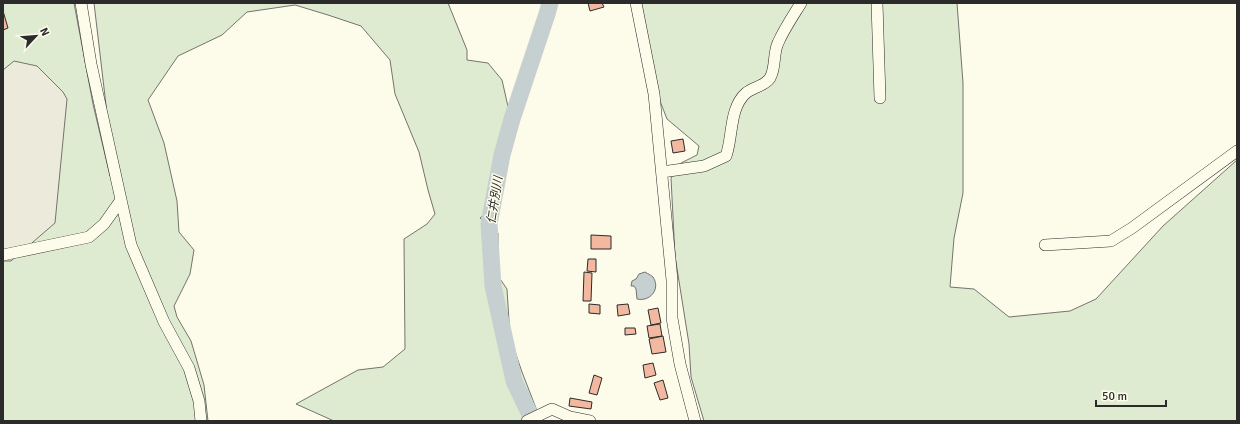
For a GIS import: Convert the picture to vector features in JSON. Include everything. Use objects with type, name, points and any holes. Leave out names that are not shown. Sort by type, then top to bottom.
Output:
[{"type":"street","points":[[87,3],[81,8],[91,64],[131,245],[164,322],[190,368],[199,401],[201,421]]},
{"type":"street","points":[[636,3],[654,94],[672,280],[672,318],[680,364],[695,421]]},
{"type":"street","points":[[662,172],[704,166],[726,156],[738,105],[746,93],[769,80],[772,74],[777,44],[801,3]]},
{"type":"street","points":[[877,3],[880,98]]},
{"type":"street","points":[[1045,245],[1111,241],[1132,228],[1237,151]]},
{"type":"street","points":[[3,255],[89,237],[104,224],[121,200]]},
{"type":"street","points":[[526,421],[552,409],[570,417],[590,421]]},
{"type":"green space","points":[[3,3],[74,3],[93,104],[110,176],[106,105],[94,3],[448,3],[467,50],[467,60],[488,63],[502,80],[509,111],[491,175],[484,215],[480,218],[498,233],[498,276],[507,289],[510,337],[541,421],[334,421],[296,404],[358,370],[383,367],[405,349],[404,239],[427,224],[435,214],[419,152],[395,94],[390,60],[361,26],[295,5],[247,12],[222,35],[178,56],[148,100],[164,143],[177,201],[179,232],[194,250],[190,274],[174,306],[177,317],[191,341],[199,368],[204,385],[208,421],[3,421]]},
{"type":"green space","points":[[641,3],[957,3],[963,83],[963,193],[954,238],[950,287],[974,289],[1009,317],[1070,311],[1096,299],[1163,226],[1237,160],[1237,421],[704,421],[691,377],[689,344],[675,256],[671,178],[681,163],[697,155],[699,146],[667,119],[660,101]]},
{"type":"shaded area","points":[[14,61],[37,66],[63,92],[67,99],[55,223],[11,261],[3,261],[3,70]]},
{"type":"shaded area","points":[[645,272],[653,277],[656,286],[655,290],[650,297],[646,299],[637,299],[636,289],[634,286],[631,286],[632,281],[636,279],[639,274]]},
{"type":"building","points":[[588,3],[602,3],[604,7],[590,11]]},
{"type":"building","points":[[3,11],[8,28],[3,30]]},
{"type":"building","points":[[683,139],[685,151],[673,153],[671,141]]},
{"type":"building","points":[[591,235],[611,236],[611,249],[591,249]]},
{"type":"building","points":[[588,259],[596,259],[596,272],[587,271]]},
{"type":"building","points":[[584,272],[592,273],[591,301],[583,301]]},
{"type":"building","points":[[589,304],[600,305],[600,314],[589,313]]},
{"type":"building","points":[[628,304],[630,314],[618,316],[617,305]]},
{"type":"building","points":[[658,308],[661,323],[651,325],[648,310]]},
{"type":"building","points":[[660,324],[662,336],[649,338],[647,326]]},
{"type":"building","points":[[625,328],[635,328],[636,334],[625,335]]},
{"type":"building","points":[[663,336],[666,352],[652,354],[649,339]]},
{"type":"building","points":[[653,363],[656,375],[645,378],[643,365]]},
{"type":"building","points":[[594,375],[602,378],[597,395],[589,393]]},
{"type":"building","points":[[663,380],[668,398],[660,400],[654,383]]},
{"type":"building","points":[[570,398],[592,402],[591,409],[569,406]]},
{"type":"waterway","name":"仁井別川","points":[[533,421],[514,381],[493,286],[489,224],[502,155],[512,119],[550,3]]}]
